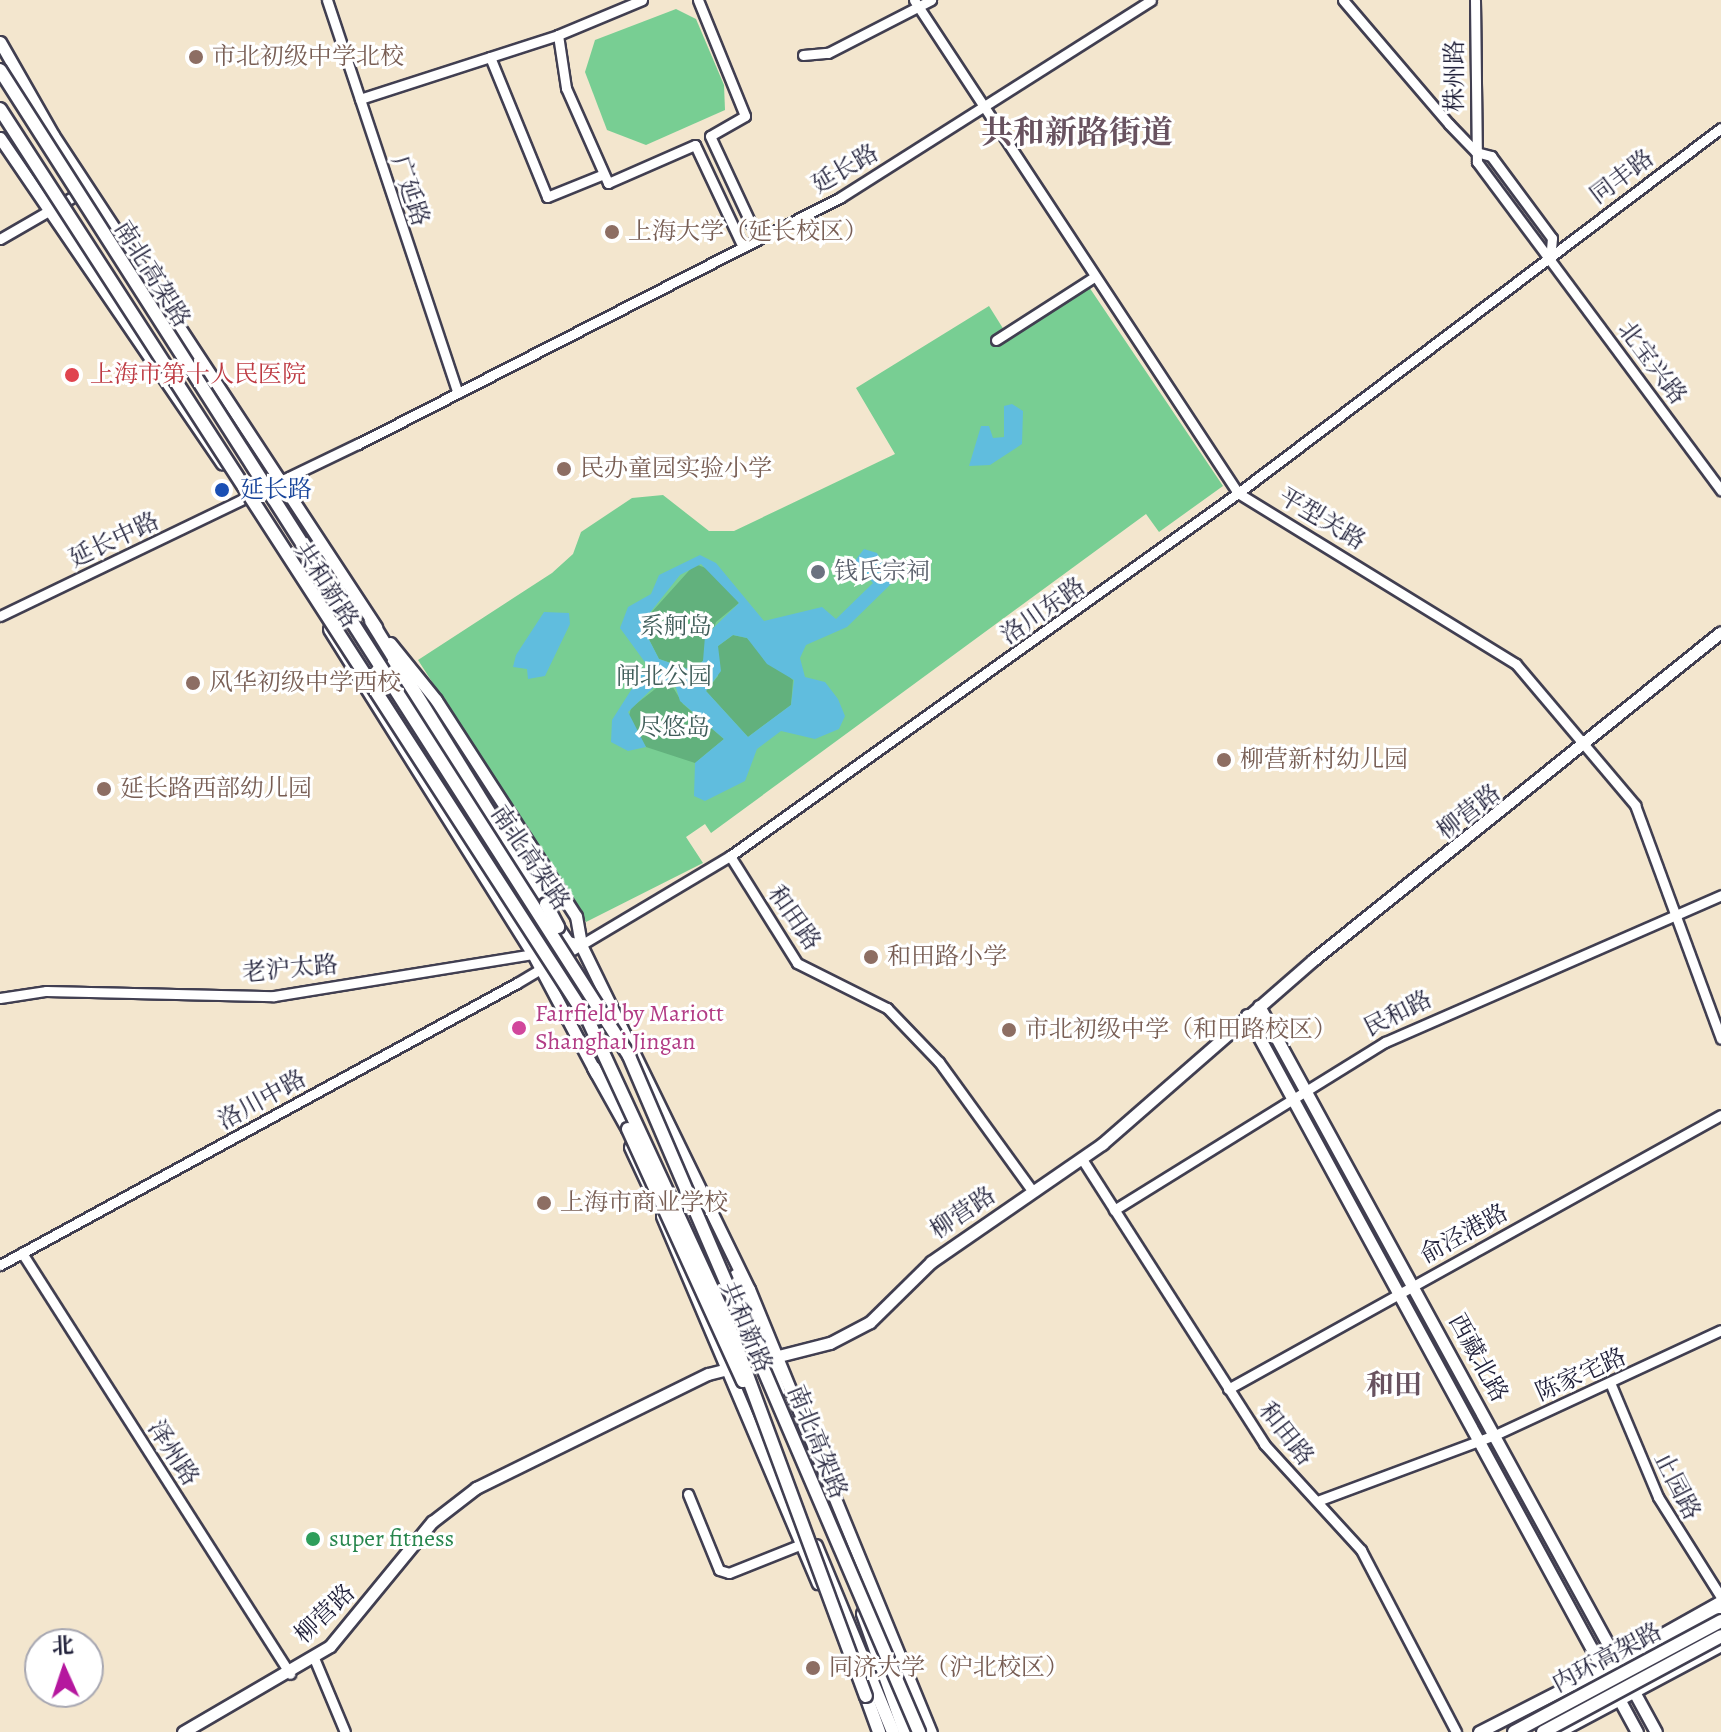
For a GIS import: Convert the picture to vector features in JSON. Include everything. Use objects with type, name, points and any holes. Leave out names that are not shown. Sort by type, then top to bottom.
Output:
[{"type":"highway","name":"南北高架路","points":[[0,70],[581,973],[690,1185],[859,1603],[905,1732]]},
{"type":"highway","name":"南北高架路","points":[[0,109],[588,1020],[673,1194],[893,1732]]},
{"type":"highway","points":[[371,621],[581,973]]},
{"type":"highway","points":[[594,1068],[628,1129],[767,1422]]},
{"type":"highway","points":[[785,1470],[877,1732]]},
{"type":"highway","points":[[859,1603],[918,1732]]},
{"type":"highway","name":"内环高架路","points":[[1514,1732],[1721,1621]]},
{"type":"highway","name":"内环高架路","points":[[1543,1732],[1721,1636]]},
{"type":"main road","name":"共和新路","points":[[0,42],[89,187],[371,621],[500,796],[576,916],[581,945],[656,1088],[730,1261],[918,1732]]},
{"type":"main road","name":"共和新路","points":[[0,138],[54,210],[244,498],[533,954],[594,1068],[622,1102],[650,1159],[802,1544],[836,1614]]},
{"type":"main road","name":"共和新路","points":[[371,621],[412,705],[568,942],[581,945]]},
{"type":"main road","name":"柳营路","points":[[183,1732],[314,1658],[356,1619],[452,1504],[501,1473],[732,1365],[768,1354],[830,1343],[870,1322],[931,1262],[1082,1159],[1247,1015],[1721,632]]},
{"type":"main road","name":"西藏北路","points":[[1259,1006],[1656,1732]]},
{"type":"main road","name":"西藏北路","points":[[1247,1015],[1478,1441],[1606,1666],[1637,1732]]},
{"type":"main road","name":"共和新路","points":[[768,1354],[931,1732]]},
{"type":"main road","name":"共和新路","points":[[732,1365],[836,1614],[877,1732]]},
{"type":"main road","points":[[1479,1732],[1721,1608]]},
{"type":"main road","points":[[1558,1732],[1721,1645]]},
{"type":"main road","points":[[905,1704],[908,1681]]},
{"type":"street","name":"广延路","points":[[327,0],[458,393]]},
{"type":"street","points":[[360,99],[558,35],[642,0]]},
{"type":"street","points":[[558,35],[566,88],[608,183],[695,145],[745,116],[698,0]]},
{"type":"street","points":[[803,55],[828,53],[916,4],[931,0]]},
{"type":"street","name":"延长路","points":[[244,498],[281,483],[758,239],[986,107],[1151,0]]},
{"type":"street","name":"北宝兴路","points":[[1343,0],[1476,152],[1550,260],[1721,490]]},
{"type":"street","name":"株州路","points":[[1475,0],[1476,152]]},
{"type":"street","name":"平型关路","points":[[916,4],[1238,493],[1516,664],[1583,742],[1646,825],[1673,921],[1721,1039]]},
{"type":"street","points":[[490,57],[547,197],[604,174]]},
{"type":"street","name":"同丰路","points":[[1550,260],[1721,128]]},
{"type":"street","points":[[710,136],[758,239]]},
{"type":"street","points":[[695,145],[743,247]]},
{"type":"street","name":"北宝兴路","points":[[1476,152],[1491,156],[1552,238],[1550,260]]},
{"type":"street","points":[[0,239],[89,187]]},
{"type":"street","name":"洛川东路","points":[[541,969],[730,856],[1238,493],[1550,260]]},
{"type":"street","points":[[996,340],[1094,277]]},
{"type":"street","name":"延长中路","points":[[0,616],[244,498]]},
{"type":"street","name":"和田路","points":[[730,856],[797,963],[887,1008],[939,1062],[1033,1192]]},
{"type":"street","name":"民和路","points":[[1114,1210],[1306,1090],[1451,1010],[1673,921],[1721,895]]},
{"type":"street","name":"老沪太路","points":[[0,998],[46,991],[274,996],[533,954]]},
{"type":"street","name":"洛川中路","points":[[0,1265],[541,969]]},
{"type":"street","name":"俞泾港路","points":[[1228,1389],[1721,1115]]},
{"type":"street","name":"和田路","points":[[1082,1159],[1278,1462],[1320,1500],[1372,1568],[1456,1732]]},
{"type":"street","name":"泽州路","points":[[22,1253],[290,1674]]},
{"type":"street","name":"陈家宅路","points":[[1320,1500],[1495,1435],[1611,1385],[1721,1330]]},
{"type":"street","name":"止园路","points":[[1611,1385],[1663,1506],[1721,1598],[1618,1660]]},
{"type":"street","points":[[688,1494],[719,1570],[729,1573],[802,1544]]},
{"type":"street","points":[[314,1658],[345,1732]]},
{"type":"green space","points":[[676,9],[696,19],[724,85],[725,110],[646,145],[607,130],[585,72],[595,40]]},
{"type":"green space","name":"闸北公园","points":[[1085,281],[1223,486],[1159,532],[1146,514],[711,833],[705,824],[686,837],[703,863],[586,922],[418,660],[552,573],[573,554],[581,532],[632,498],[663,495],[709,531],[734,531],[895,454],[856,388],[989,306],[1004,330]]},
{"type":"green space","name":"系舸岛","points":[[695,564],[714,571],[739,603],[716,622],[703,661],[691,670],[659,659],[641,624]]},
{"type":"green space","points":[[733,635],[747,638],[793,680],[791,705],[748,737],[706,691],[718,676],[718,646]]},
{"type":"green space","name":"尽悠岛","points":[[668,679],[683,704],[724,739],[695,763],[646,747],[628,720],[631,708]]},
{"type":"water","points":[[1012,404],[1023,411],[1022,444],[990,465],[969,466],[981,426],[989,426],[993,438],[1004,437],[1004,406]]},
{"type":"water","points":[[864,549],[877,553],[893,582],[847,627],[806,645],[800,658],[805,677],[825,682],[838,699],[845,716],[839,729],[815,739],[781,731],[757,749],[745,781],[705,801],[694,796],[695,763],[724,739],[680,701],[674,681],[659,682],[628,712],[646,747],[628,751],[611,742],[612,720],[647,665],[620,628],[628,607],[651,594],[659,575],[700,555],[716,563],[764,621],[822,607],[836,619],[873,583],[854,562]],"holes":[[[701,564],[739,603],[705,636],[703,661],[691,670],[659,659],[641,624],[680,575]],[[733,635],[747,638],[767,664],[794,680],[791,705],[748,737],[706,691],[721,671],[718,646]]]},
{"type":"water","points":[[544,612],[569,613],[570,624],[545,676],[528,679],[527,669],[513,667],[516,655]]},
{"type":"place","name":"市北初级中学北校","points":[[196,57]]},
{"type":"place","name":"上海大学（延长校区）","points":[[612,232]]},
{"type":"place","name":"上海市第十人民医院","points":[[72,375]]},
{"type":"place","name":"民办童园实验小学","points":[[564,469]]},
{"type":"place","name":"延长路","points":[[222,490]]},
{"type":"place","name":"钱氏宗祠","points":[[818,572]]},
{"type":"place","name":"风华初级中学西校","points":[[193,683]]},
{"type":"place","name":"柳营新村幼儿园","points":[[1224,760]]},
{"type":"place","name":"延长路西部幼儿园","points":[[104,789]]},
{"type":"place","name":"和田路小学","points":[[871,957]]},
{"type":"place","name":"Fairfield by Mariott Shanghai Jingan","points":[[519,1028]]},
{"type":"place","name":"市北初级中学（和田路校区）","points":[[1009,1030]]},
{"type":"place","name":"上海市商业学校","points":[[544,1203]]},
{"type":"place","name":"super fitness","points":[[313,1539]]},
{"type":"place","name":"同济大学（沪北校区）","points":[[813,1668]]},
{"type":"district","name":"共和新路街道","points":[[1077,132]]},
{"type":"district","name":"和田","points":[[1394,1385]]}]
